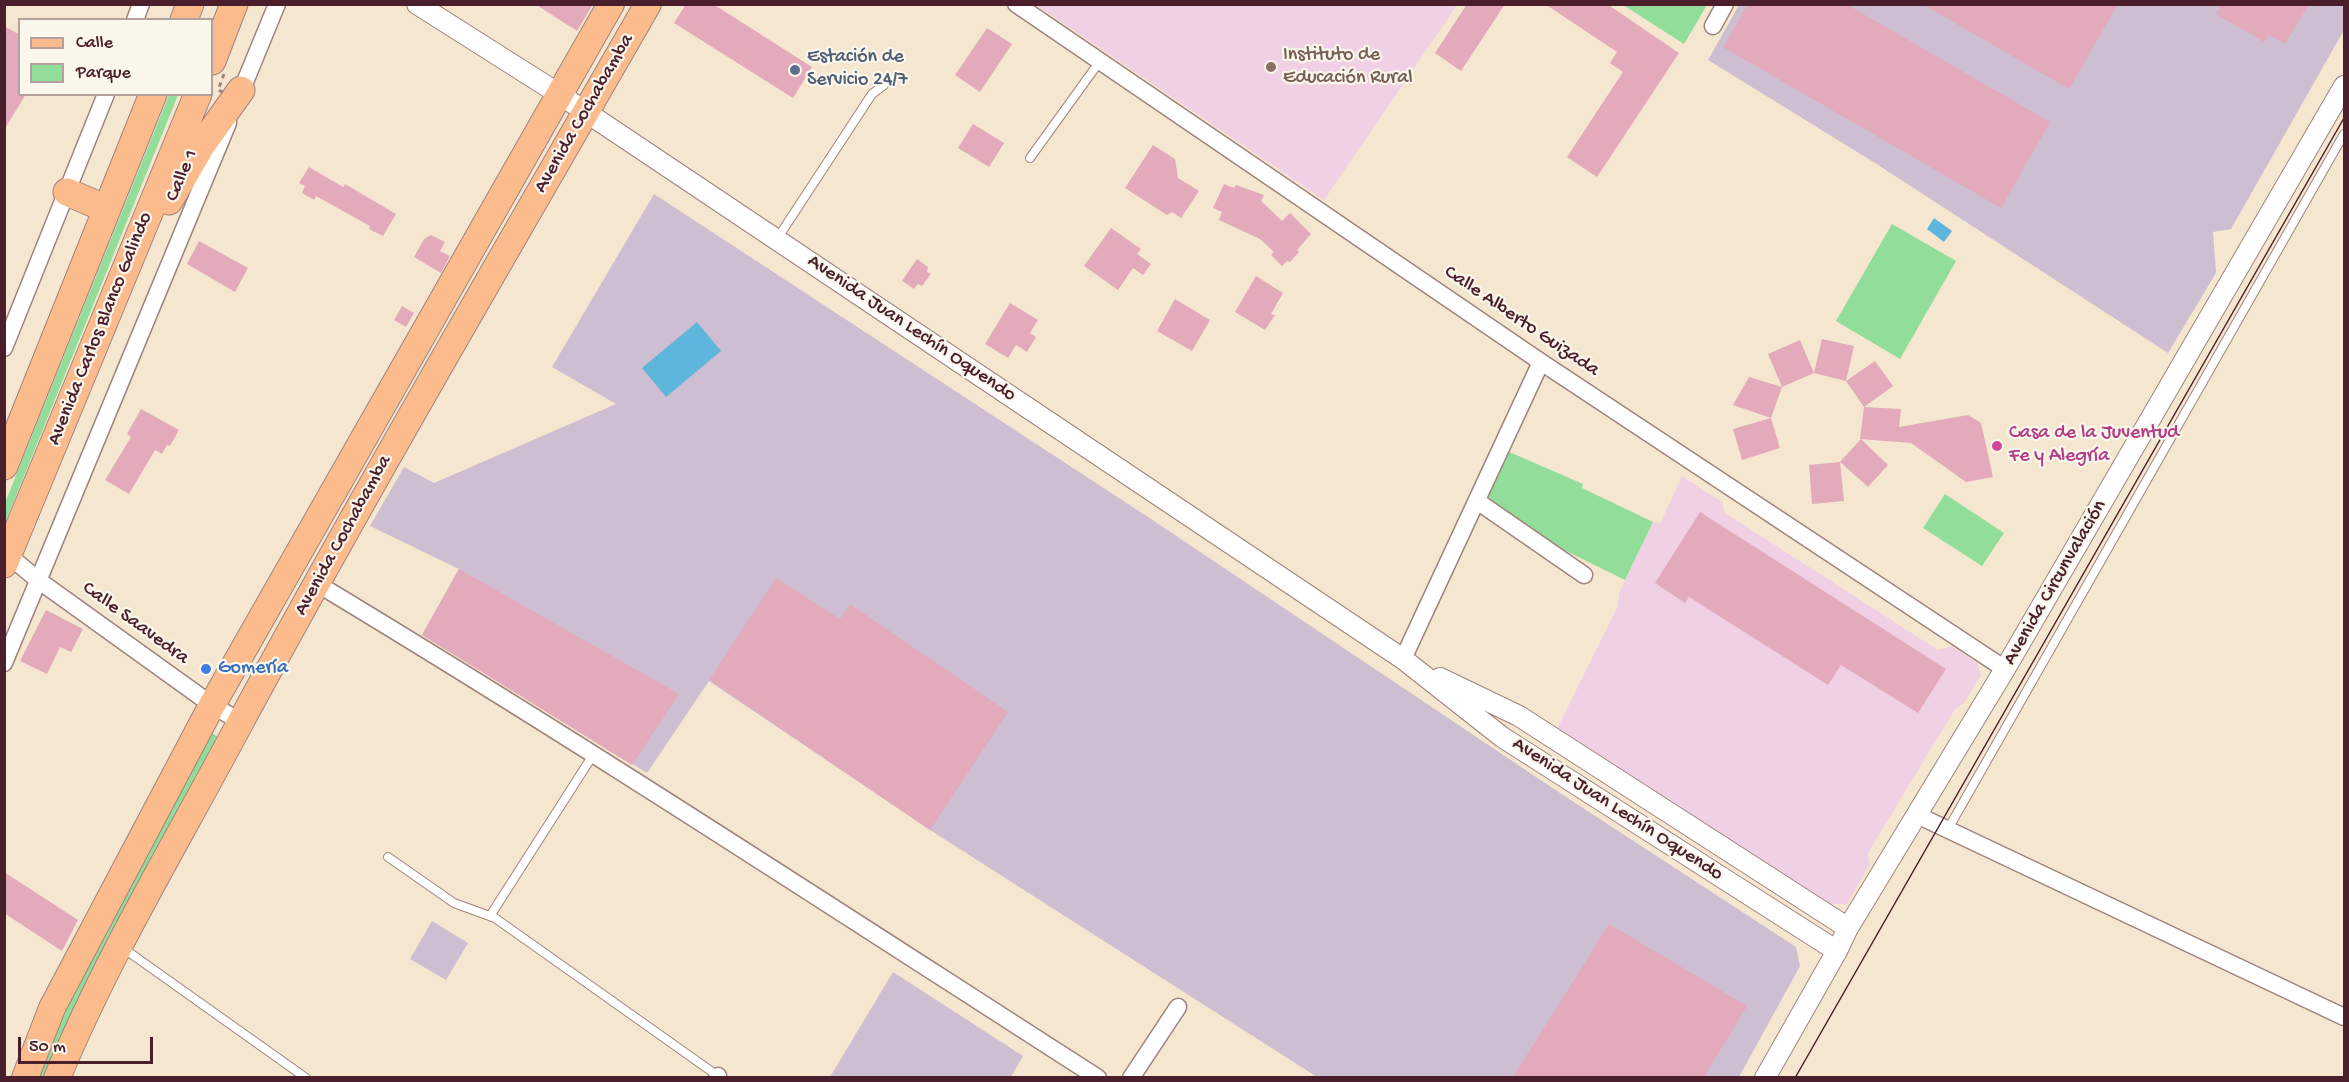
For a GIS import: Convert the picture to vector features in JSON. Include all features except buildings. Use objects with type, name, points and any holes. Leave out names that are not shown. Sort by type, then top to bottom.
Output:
[{"type":"highway","points":[[118,290],[201,146],[225,79],[234,4]]},
{"type":"highway","name":"Avenida Carlos Blanco Galindo","points":[[4,466],[152,96]]},
{"type":"highway","name":"Avenida Carlos Blanco Galindo","points":[[6,560],[197,96]]},
{"type":"highway","points":[[67,192],[107,209]]},
{"type":"main road","name":"Avenida Cochabamba","points":[[25,1077],[52,1008],[212,705],[611,4]]},
{"type":"main road","name":"Avenida Cochabamba","points":[[57,1077],[78,1028],[120,946],[316,583],[648,4]]},
{"type":"main road","points":[[361,446],[386,460]]},
{"type":"street","name":"Calle 1","points":[[4,663],[38,580],[225,79],[277,4]]},
{"type":"street","name":"Avenida Juan Lechín Oquendo","points":[[417,4],[560,94],[1402,659],[1503,736],[1837,951]]},
{"type":"street","name":"Calle Alberto Guizada","points":[[1016,4],[1541,362],[2005,669]]},
{"type":"street","points":[[1713,26],[1725,4]]},
{"type":"street","name":"Avenida Circunvalación","points":[[1765,1077],[1848,928],[2005,669],[2344,86]]},
{"type":"street","points":[[4,348],[105,96]]},
{"type":"street","points":[[1402,659],[1541,362]]},
{"type":"street","points":[[1477,501],[1584,575]]},
{"type":"street","name":"Calle Saavedra","points":[[6,560],[38,580],[212,705],[241,722]]},
{"type":"street","points":[[316,583],[593,755],[1098,1077]]},
{"type":"street","name":"Avenida Juan Lechín Oquendo","points":[[1402,659],[1519,716],[1848,928]]},
{"type":"street","points":[[1917,815],[2344,1017]]},
{"type":"street","points":[[1131,1077],[1178,1007]]},
{"type":"lane","points":[[1030,158],[1101,60]]},
{"type":"lane","points":[[776,239],[872,94],[884,85]]},
{"type":"lane","name":"Avenida Circunvalación","points":[[1948,829],[2344,134]]},
{"type":"lane","points":[[490,916],[593,755]]},
{"type":"lane","points":[[388,857],[454,903],[490,916],[718,1077]]},
{"type":"lane","points":[[120,946],[306,1077]]},
{"type":"shaded area","name":"Instituto de Educación Rural","points":[[1036,5],[1457,5],[1324,200]]},
{"type":"shaded area","points":[[1739,5],[2344,5],[2344,30],[2231,229],[2213,232],[2216,273],[2168,353],[1875,163],[1708,60]]},
{"type":"shaded area","points":[[654,194],[1151,519],[1560,793],[1796,947],[1800,966],[1739,1077],[1317,1077],[930,830],[709,681],[647,773],[422,635],[459,569],[370,526],[404,467],[434,483],[616,404],[552,367]]},
{"type":"shaded area","points":[[1682,476],[1722,502],[1725,513],[1938,650],[1952,646],[1977,663],[1981,675],[1964,703],[1955,709],[1868,853],[1870,864],[1847,904],[1829,904],[1557,729],[1618,606],[1619,594],[1653,522],[1660,524]]},
{"type":"shaded area","points":[[432,921],[468,943],[446,980],[410,959]]},
{"type":"shaded area","points":[[893,972],[1023,1056],[1011,1077],[830,1077]]},
{"type":"green space","points":[[1623,5],[1707,5],[1684,44]]},
{"type":"green space","points":[[169,96],[178,96],[5,523],[5,503]]},
{"type":"green space","points":[[1892,224],[1956,261],[1900,359],[1836,321]]},
{"type":"green space","points":[[1507,451],[1583,484],[1582,488],[1653,522],[1625,580],[1548,542],[1493,506],[1488,494]]},
{"type":"green space","points":[[1945,494],[2004,533],[1982,566],[1923,528]]},
{"type":"green space","points":[[212,733],[223,740],[47,1077],[36,1078],[84,968]]},
{"type":"water","points":[[1934,218],[1952,231],[1944,242],[1927,229]]},
{"type":"water","points":[[697,322],[721,351],[666,397],[642,368]]},
{"type":"tram line","points":[[1795,1078],[2344,118]]},
{"type":"place","name":"Instituto de Educación Rural","points":[[1271,67]]},
{"type":"place","name":"Estación de Servicio 24/7","points":[[795,70]]},
{"type":"place","name":"Casa de la Juventud Fe y Alegría","points":[[1997,446]]},
{"type":"place","name":"Gomería","points":[[206,669]]}]
